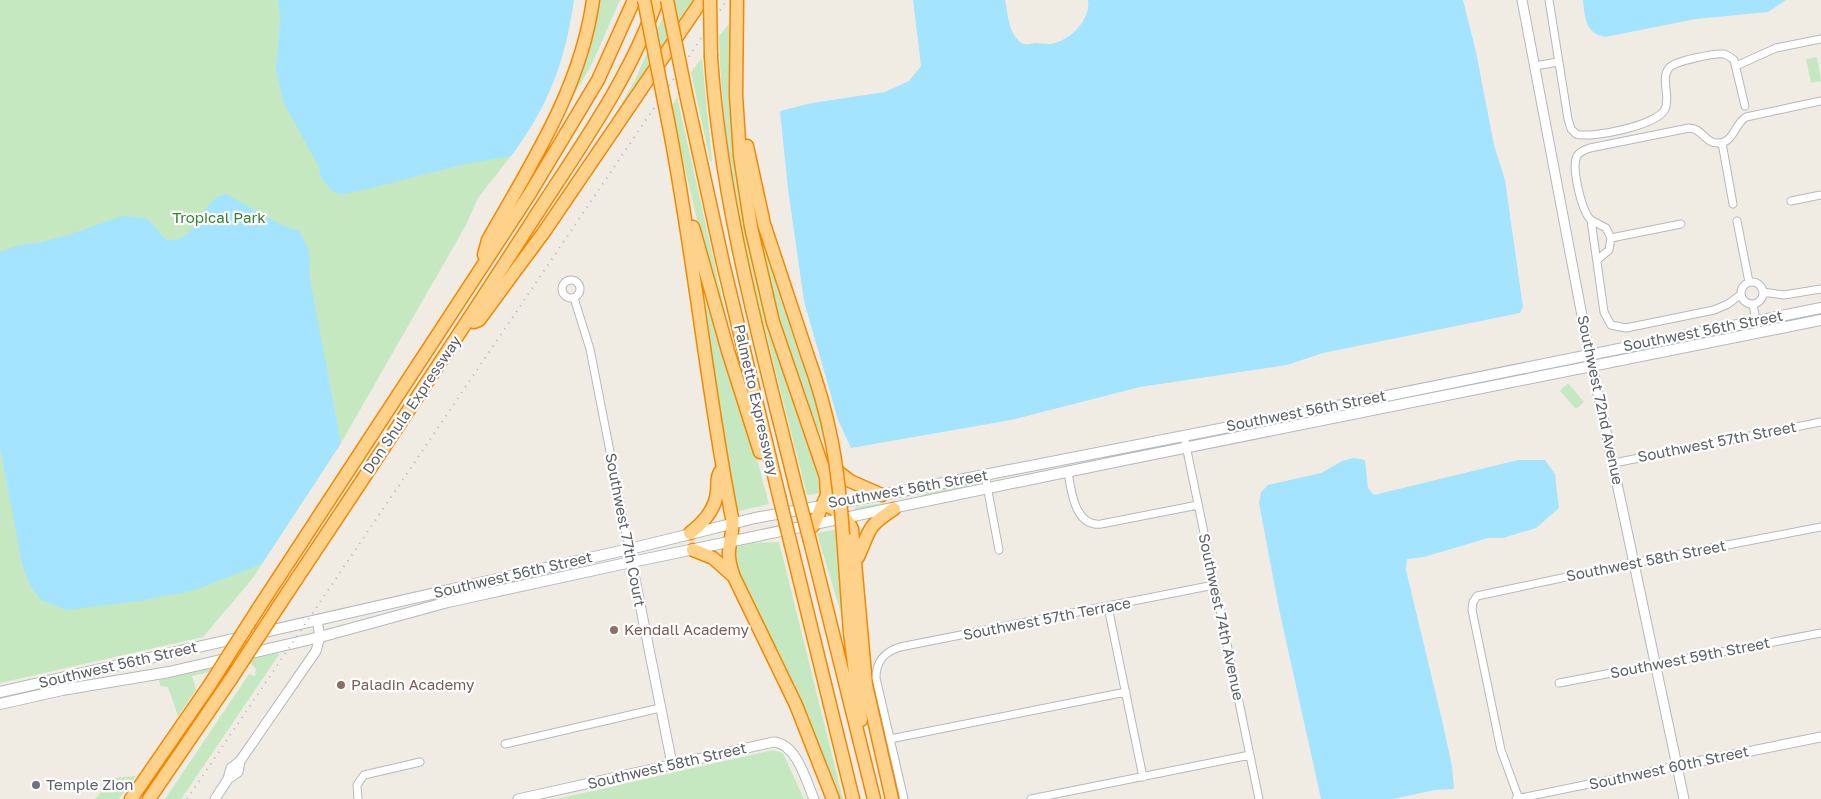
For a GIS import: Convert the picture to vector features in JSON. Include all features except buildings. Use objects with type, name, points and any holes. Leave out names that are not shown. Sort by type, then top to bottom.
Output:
[{"type":"highway","points":[[480,267],[488,240],[566,97],[581,55],[593,0]]},
{"type":"highway","name":"Don Shula Expressway","points":[[131,799],[209,686],[480,267],[529,195],[607,63],[634,0]]},
{"type":"highway","points":[[644,0],[682,195],[723,468],[733,522],[729,558],[734,577],[796,705],[833,799]]},
{"type":"highway","name":"Don Shula Expressway","points":[[149,799],[231,679],[465,326],[629,67],[656,0]]},
{"type":"highway","name":"Palmetto Expressway","points":[[667,0],[686,94],[774,476],[853,799]]},
{"type":"highway","points":[[465,326],[479,320],[544,232],[702,0]]},
{"type":"highway","name":"Palmetto Expressway","points":[[710,0],[711,57],[717,132],[727,196],[797,492],[874,799]]},
{"type":"highway","points":[[738,0],[736,95],[740,156],[756,252],[775,329],[827,483],[824,504],[813,526]]},
{"type":"highway","points":[[737,74],[749,158],[761,214],[778,273],[824,402],[835,448],[850,633],[861,715],[860,742]]},
{"type":"highway","points":[[682,195],[762,455],[774,476]]},
{"type":"highway","points":[[814,444],[843,477],[882,495]]},
{"type":"highway","points":[[690,533],[706,519],[714,504],[717,477],[723,468]]},
{"type":"highway","points":[[824,504],[841,512],[848,519],[852,529],[866,685],[892,799]]},
{"type":"highway","points":[[855,564],[867,532],[879,519],[894,509]]},
{"type":"highway","points":[[693,550],[718,561],[734,577]]},
{"type":"main road","name":"Southwest 56th Street","points":[[0,692],[629,549],[733,522],[984,476],[1821,308]]},
{"type":"main road","name":"Southwest 56th Street","points":[[0,704],[62,690],[169,672],[320,637],[448,602],[631,562],[848,519],[987,488],[1821,320]]},
{"type":"main road","points":[[1065,459],[1068,472]]},
{"type":"street","name":"Southwest 72nd Avenue","points":[[1522,0],[1590,354],[1684,799]]},
{"type":"street","points":[[1549,0],[1568,119],[1571,129],[1576,134],[1586,136],[1645,124],[1659,117],[1667,104],[1667,71],[1675,63],[1723,54],[1734,60],[1745,106]]},
{"type":"street","points":[[1736,66],[1776,48],[1821,38]]},
{"type":"street","points":[[1535,66],[1558,62]]},
{"type":"street","points":[[1597,260],[1609,250],[1611,238],[1606,228],[1591,220],[1585,214],[1575,165],[1578,155],[1590,148],[1690,128],[1697,130],[1711,142],[1722,143],[1729,140],[1737,125],[1746,117],[1821,101]]},
{"type":"street","points":[[1722,143],[1733,204]]},
{"type":"street","points":[[1791,201],[1821,195]]},
{"type":"street","points":[[1591,220],[1597,260]]},
{"type":"street","points":[[1737,221],[1749,282]]},
{"type":"street","points":[[1611,238],[1680,224]]},
{"type":"street","name":"Southwest 56th Street","points":[[1597,260],[1604,312],[1613,326],[1626,328],[1714,310],[1728,304],[1740,295]]},
{"type":"street","points":[[1749,282],[1760,285],[1763,292],[1762,299],[1753,305],[1745,302],[1740,295],[1743,286],[1749,282]]},
{"type":"street","name":"Southwest 56th Street","points":[[1763,292],[1784,295],[1821,289]]},
{"type":"street","name":"Southwest 77th Court","points":[[574,298],[590,349],[672,764]]},
{"type":"street","points":[[1753,305],[1759,333]]},
{"type":"street","name":"Southwest 57th Street","points":[[1614,463],[1821,422]]},
{"type":"street","name":"Southwest 74th Avenue","points":[[1184,436],[1259,799]]},
{"type":"street","points":[[1068,472],[1076,503],[1086,522],[1097,525],[1198,505]]},
{"type":"street","points":[[984,476],[999,550]]},
{"type":"street","name":"Southwest 58th Street","points":[[1517,799],[1501,750],[1472,610],[1474,600],[1484,593],[1821,527]]},
{"type":"street","name":"Southwest 57th Terrace","points":[[890,739],[876,678],[882,657],[900,647],[1214,585]]},
{"type":"street","points":[[1108,606],[1143,777]]},
{"type":"street","points":[[215,799],[228,779],[231,768],[240,761],[314,653],[320,637],[317,620]]},
{"type":"street","name":"Southwest 59th Street","points":[[1559,683],[1821,633]]},
{"type":"street","points":[[904,799],[890,739],[1126,692]]},
{"type":"street","points":[[505,744],[660,708]]},
{"type":"street","name":"Southwest 60th Street","points":[[1517,799],[1821,737]]},
{"type":"street","name":"Southwest 58th Street","points":[[518,799],[770,743],[786,745],[795,758],[814,799]]},
{"type":"street","points":[[1031,799],[1250,755]]},
{"type":"street","points":[[358,799],[356,788],[359,780],[372,772],[420,762]]},
{"type":"green space","name":"Tropical Park","points":[[0,0],[573,0],[511,156],[478,198],[466,225],[341,443],[253,578],[203,637],[0,683]]},
{"type":"green space","points":[[596,0],[620,0],[592,64],[567,107],[565,106]]},
{"type":"green space","points":[[670,0],[697,0],[595,150],[635,80]]},
{"type":"green space","points":[[729,24],[732,138],[750,244],[761,295],[775,345],[808,437],[822,493],[807,495],[750,268],[738,210],[722,94],[719,36]]},
{"type":"green space","points":[[1817,57],[1821,81],[1811,83],[1806,59]]},
{"type":"green space","points":[[702,58],[712,161],[710,161],[691,72]]},
{"type":"green space","points":[[677,97],[733,345],[730,346],[671,108]]},
{"type":"green space","points":[[757,213],[773,270],[820,404],[828,450],[803,394],[774,305],[755,214]]},
{"type":"green space","points":[[700,268],[751,437],[769,504],[735,512],[697,269]]},
{"type":"green space","points":[[1568,383],[1584,402],[1576,409],[1560,391]]},
{"type":"green space","points":[[966,482],[976,485],[856,513],[855,507],[913,499],[940,488]]},
{"type":"green space","points":[[838,529],[844,624],[817,533]]},
{"type":"green space","points":[[779,542],[843,799],[836,799],[734,560],[736,547],[752,543]]},
{"type":"green space","points":[[278,653],[279,655],[181,799],[165,799],[249,674],[255,676],[256,669],[251,664],[245,664],[192,676],[196,690],[178,716],[168,687],[160,686],[159,680]]},
{"type":"green space","points":[[773,750],[783,753],[804,799],[557,799]]},
{"type":"green space","points":[[136,776],[119,799],[95,799],[114,778]]},
{"type":"water","points":[[278,0],[574,0],[566,44],[553,82],[536,119],[511,156],[461,165],[364,190],[340,194],[332,191],[322,179],[318,165],[283,102],[276,70],[280,20]]},
{"type":"water","points":[[913,0],[1005,0],[1012,31],[1020,42],[1026,44],[1053,44],[1068,37],[1084,20],[1087,14],[1088,0],[1463,0],[1476,52],[1494,145],[1505,180],[1523,307],[1520,313],[1323,353],[1287,365],[1140,387],[1011,420],[851,448],[838,420],[804,301],[788,189],[780,111],[812,103],[885,92],[909,81],[921,66]]},
{"type":"water","points":[[1583,0],[1786,0],[1768,12],[1696,19],[1605,37],[1593,32],[1587,24]]},
{"type":"water","points":[[226,194],[279,224],[299,231],[309,250],[310,279],[341,443],[262,564],[196,590],[139,601],[66,610],[41,600],[30,586],[22,564],[0,448],[0,252],[15,246],[38,243],[68,235],[122,216],[147,218],[166,240],[177,240],[192,229],[217,197]]},
{"type":"water","points":[[1354,458],[1365,460],[1368,488],[1374,495],[1518,460],[1545,460],[1555,474],[1559,508],[1536,528],[1503,538],[1488,538],[1424,557],[1407,559],[1406,570],[1442,720],[1452,766],[1454,789],[1435,790],[1393,799],[1321,799],[1279,609],[1259,503],[1261,492],[1268,485],[1321,473],[1342,461]]},
{"type":"railway","points":[[187,799],[727,0]]},
{"type":"place","name":"Kendall Academy","points":[[614,630]]},
{"type":"place","name":"Paladin Academy","points":[[341,685]]},
{"type":"place","name":"Temple Zion","points":[[36,785]]}]
